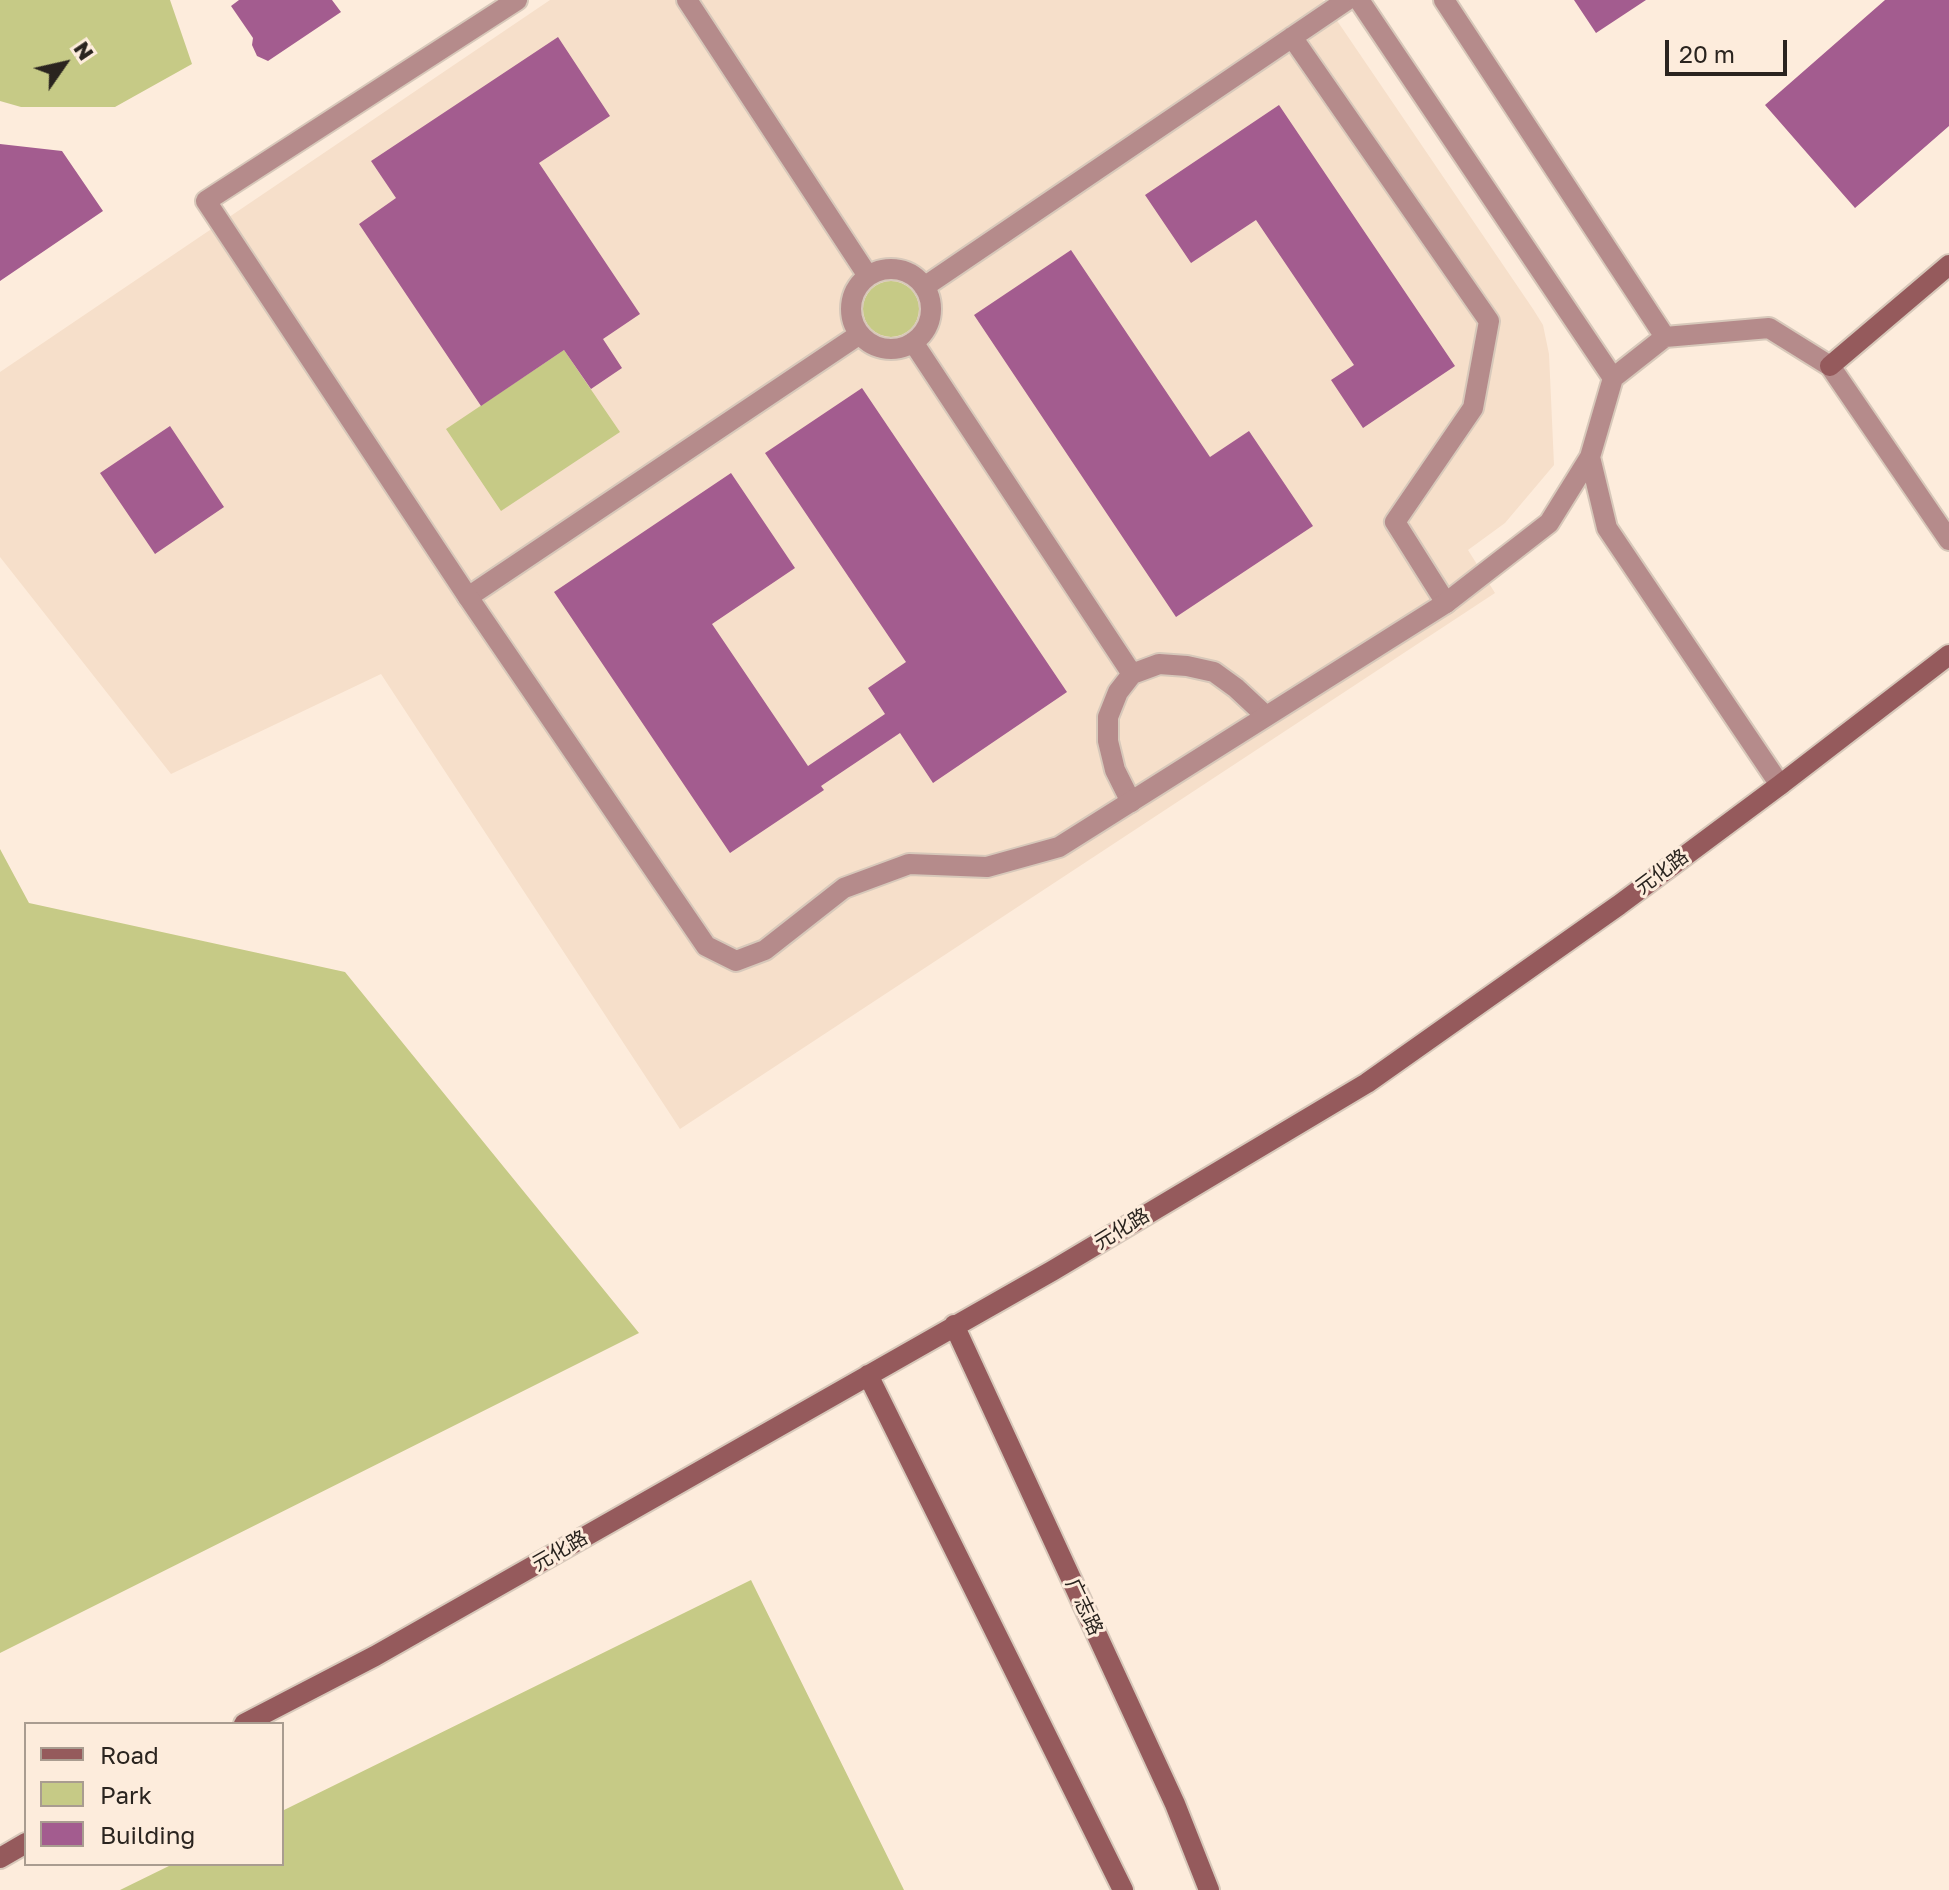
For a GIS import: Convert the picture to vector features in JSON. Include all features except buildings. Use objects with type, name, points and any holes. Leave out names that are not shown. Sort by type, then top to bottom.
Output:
[{"type":"street","points":[[517,0],[206,201],[468,597],[706,946],[736,961],[765,950],[844,888],[909,864],[987,867],[1059,847],[1446,603],[1549,523],[1590,457],[1613,378],[1665,337],[1769,328],[1830,366],[1949,540]]},
{"type":"street","points":[[687,0],[868,276]]},
{"type":"street","points":[[924,287],[1347,0]]},
{"type":"street","points":[[1359,0],[1613,378]]},
{"type":"street","points":[[1444,0],[1665,337]]},
{"type":"street","points":[[1292,37],[1489,321],[1473,408],[1395,522],[1446,603]]},
{"type":"street","points":[[1830,366],[1949,265]]},
{"type":"street","points":[[879,270],[904,271],[916,277],[924,287],[931,311],[922,334],[913,342],[891,349],[868,342],[860,334],[853,322],[852,297],[858,285],[868,276],[879,270]]},
{"type":"street","points":[[468,597],[860,334]]},
{"type":"street","points":[[913,342],[1132,674]]},
{"type":"street","points":[[1590,457],[1607,528],[1780,785]]},
{"type":"street","name":"元化路","points":[[248,1722],[375,1656],[1052,1271],[1367,1083],[1619,905],[1949,655]]},
{"type":"street","points":[[1131,802],[1115,770],[1108,741],[1108,717],[1118,692],[1132,674],[1159,664],[1214,672],[1266,716]]},
{"type":"street","name":"广志路","points":[[954,1325],[1175,1804],[1209,1890]]},
{"type":"street","points":[[868,1375],[1123,1890]]},
{"type":"street","points":[[0,1858],[24,1844]]},
{"type":"shaded area","points":[[550,0],[1323,0],[1533,309],[1543,325],[1549,354],[1554,465],[1505,523],[1468,550],[1495,593],[680,1129],[381,674],[171,774],[0,557],[0,372]]},
{"type":"green space","points":[[0,0],[170,0],[192,64],[115,107],[21,107],[0,101]]},
{"type":"green space","points":[[891,281],[911,289],[919,309],[911,329],[891,337],[871,329],[863,309],[871,289]]},
{"type":"green space","points":[[564,350],[620,432],[501,511],[446,429]]},
{"type":"green space","points":[[0,849],[29,903],[345,972],[639,1333],[0,1653]]},
{"type":"green space","points":[[751,1580],[904,1890],[120,1890],[169,1866],[284,1866],[284,1810]]}]
